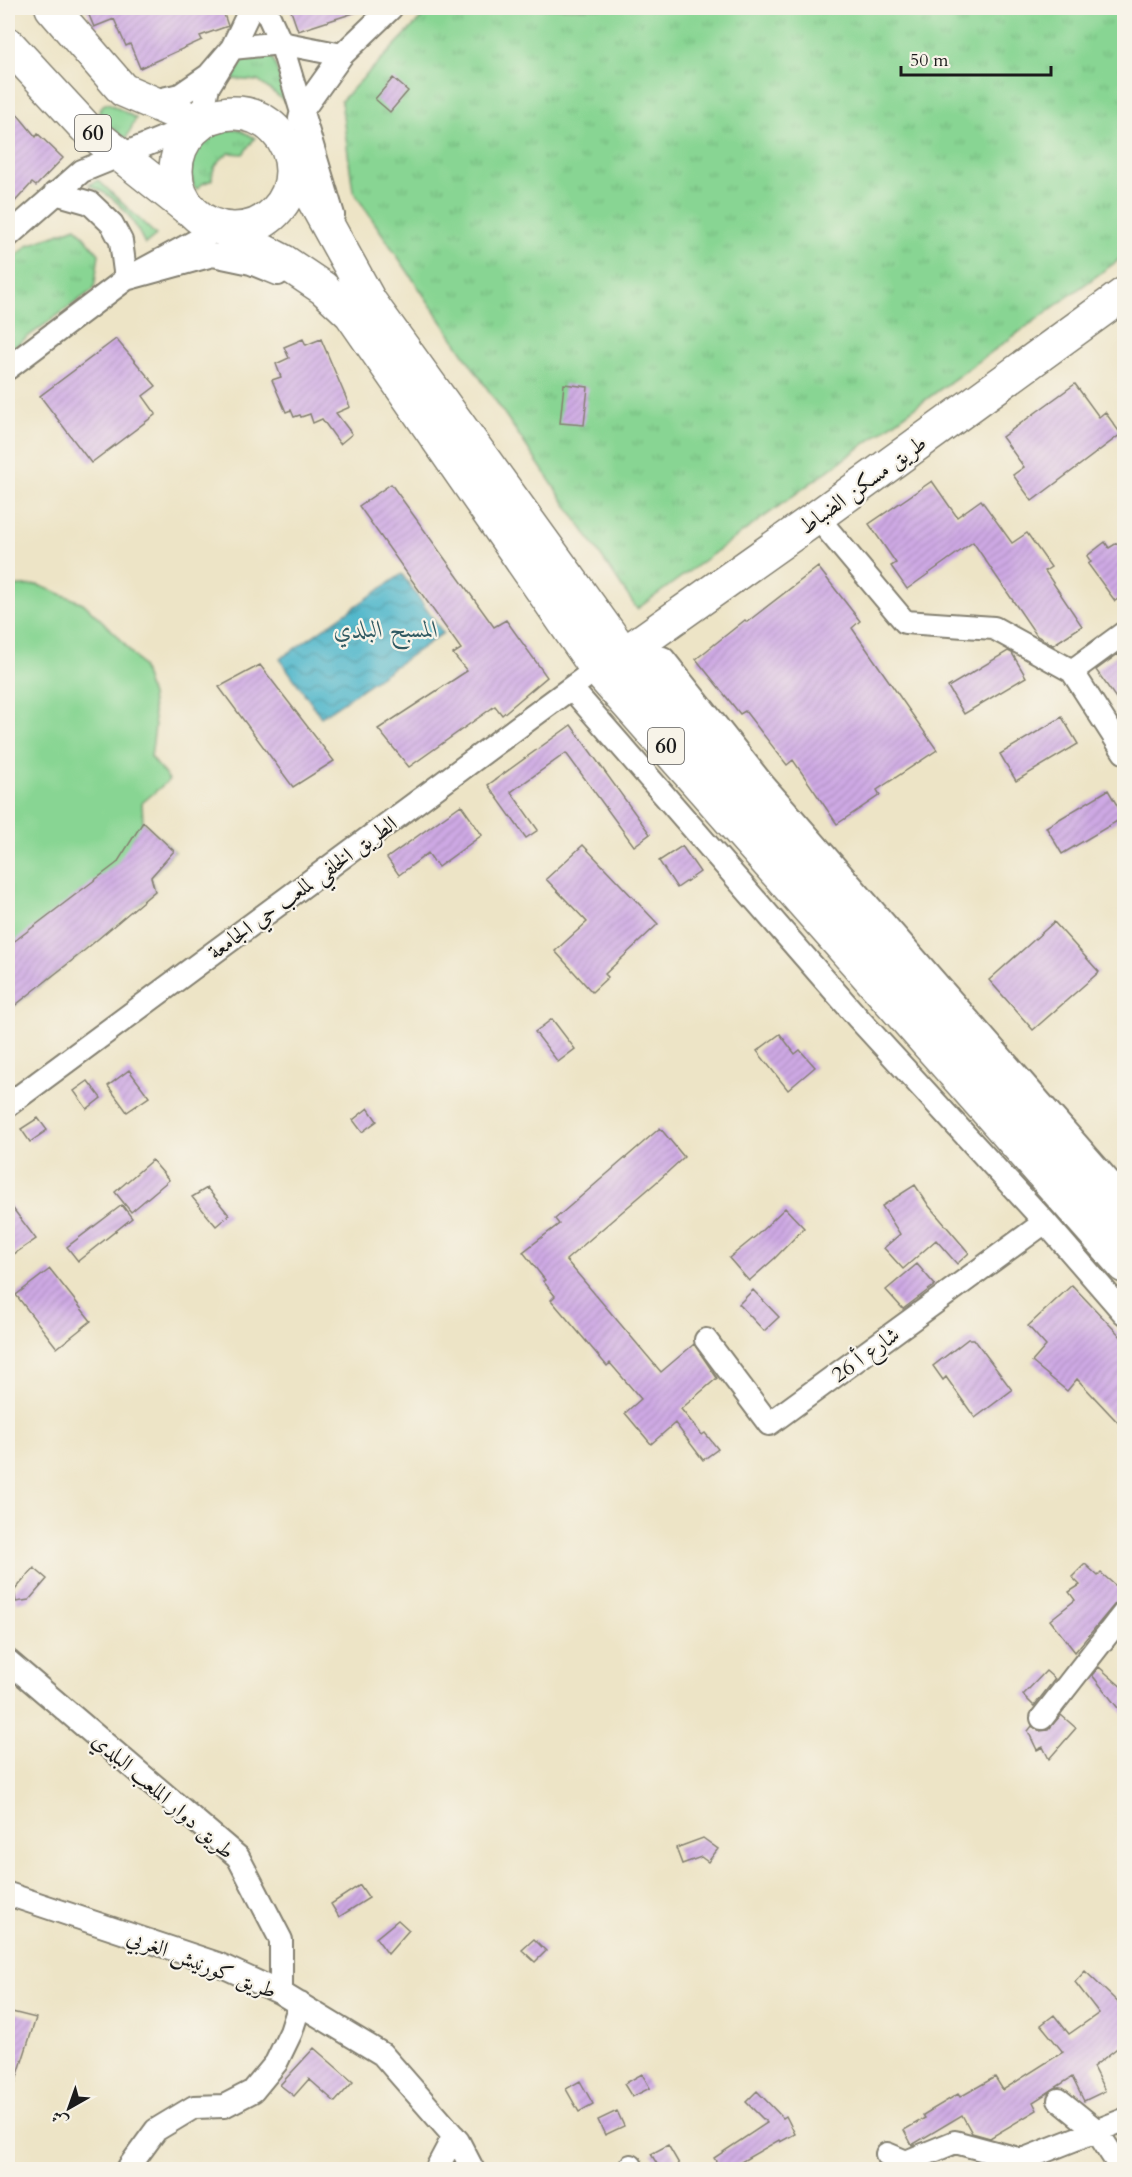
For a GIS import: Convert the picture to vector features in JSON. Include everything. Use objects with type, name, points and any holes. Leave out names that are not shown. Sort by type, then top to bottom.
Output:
[{"type":"main road","name":"60","points":[[52,8],[123,90],[200,123]]},
{"type":"main road","name":"60","points":[[8,44],[85,127],[190,210]]},
{"type":"main road","points":[[233,113],[256,117],[283,139],[291,159],[292,179],[289,191],[276,212],[261,223],[243,229],[220,228],[199,218],[190,210],[178,190],[176,165],[178,153],[190,132],[210,118],[233,113]]},
{"type":"main road","name":"60","points":[[291,159],[370,302],[605,665],[1125,1227]]},
{"type":"main road","name":"60","points":[[220,228],[283,261],[323,288],[351,314],[605,665],[1125,1266]]},
{"type":"main road","name":"طريق مسكن الضباط","points":[[605,665],[817,517],[1125,294]]},
{"type":"street","points":[[82,171],[200,123],[208,87],[232,48],[248,17],[250,8]]},
{"type":"street","points":[[265,8],[281,43],[345,254]]},
{"type":"street","points":[[291,159],[302,111],[342,55],[391,8]]},
{"type":"street","points":[[150,102],[180,95],[208,75],[232,48],[281,43],[342,55]]},
{"type":"street","points":[[8,236],[82,171],[92,158],[92,148],[85,127]]},
{"type":"street","points":[[55,193],[90,203],[112,224],[121,241],[126,279]]},
{"type":"street","points":[[8,368],[126,279],[220,228]]},
{"type":"street","points":[[126,279],[213,255],[251,263],[333,297]]},
{"type":"street","points":[[817,517],[905,622],[994,628],[1072,671],[1125,752]]},
{"type":"street","points":[[1072,671],[1125,633]]},
{"type":"street","points":[[1125,1198],[763,784],[663,658],[605,665],[858,1018],[1125,1313]]},
{"type":"street","name":"الطريق الخلفي لملعب حي الجامعة","points":[[8,1105],[605,665]]},
{"type":"street","name":"شارع أ 26","points":[[706,1340],[769,1424],[1045,1222]]},
{"type":"street","points":[[1042,1718],[1125,1613]]},
{"type":"street","name":"طريق دوار الملعب البلدي","points":[[8,1661],[238,1857],[281,1940],[290,1998],[291,2032],[276,2063],[253,2091],[224,2106],[194,2107],[156,2130],[129,2167]]},
{"type":"street","name":"طريق كورنيش الغربي","points":[[8,1894],[218,1964],[290,1998],[382,2054],[454,2136],[473,2169]]},
{"type":"street","points":[[1059,2100],[1096,2130],[1122,2169]]},
{"type":"street","points":[[887,2154],[906,2162],[929,2161],[955,2142],[1015,2165],[1125,2120]]},
{"type":"street","points":[[436,2169],[454,2136]]},
{"type":"green space","points":[[431,8],[1124,8],[1124,256],[637,609],[353,191],[341,101]]},
{"type":"green space","points":[[246,55],[272,56],[288,100],[286,102],[258,81],[232,79]]},
{"type":"green space","points":[[108,103],[136,118],[126,139],[100,118],[99,112],[103,105]]},
{"type":"green space","points":[[238,129],[255,138],[243,154],[229,153],[219,161],[214,167],[212,180],[197,189],[194,187],[190,171],[194,148],[199,148],[215,133]]},
{"type":"green space","points":[[98,180],[156,235],[145,244],[135,224],[123,208],[89,185]]},
{"type":"green space","points":[[76,227],[99,254],[94,289],[8,351],[8,263],[29,245]]},
{"type":"green space","points":[[38,585],[83,603],[118,636],[142,666],[151,696],[155,726],[151,757],[169,780],[142,803],[143,822],[174,851],[151,877],[155,891],[8,1011],[8,587]]},
{"type":"water","name":"المسبح البلدي","points":[[402,574],[443,633],[321,717],[280,659]]},
{"type":"building","points":[[86,8],[222,8],[228,26],[200,36],[202,40],[140,68],[130,44],[126,46],[114,19],[94,27]]},
{"type":"building","points":[[290,8],[359,8],[360,11],[298,31]]},
{"type":"building","points":[[393,78],[408,91],[390,112],[375,99]]},
{"type":"building","points":[[8,103],[36,137],[38,134],[63,158],[36,186],[32,183],[8,209]]},
{"type":"building","points":[[116,339],[156,386],[143,396],[156,414],[91,463],[40,396]]},
{"type":"building","points":[[303,339],[306,345],[321,339],[350,407],[336,413],[352,434],[340,444],[322,419],[313,423],[310,414],[294,417],[291,410],[286,412],[272,380],[281,377],[276,364],[289,358],[284,347]]},
{"type":"building","points":[[564,384],[588,387],[584,425],[560,423]]},
{"type":"building","points":[[1075,384],[1099,417],[1105,412],[1121,434],[1032,501],[1013,475],[1024,467],[1002,437]]},
{"type":"building","points":[[932,481],[957,517],[981,500],[1012,543],[1027,533],[1051,567],[1045,571],[1082,626],[1053,645],[1037,636],[973,542],[907,589],[891,566],[896,563],[869,524]]},
{"type":"building","points":[[391,484],[494,627],[506,620],[547,677],[502,715],[495,706],[409,767],[378,729],[467,671],[453,654],[461,649],[359,506]]},
{"type":"building","points":[[1105,542],[1109,548],[1117,543],[1125,553],[1125,594],[1115,601],[1088,564],[1091,562],[1087,556]]},
{"type":"building","points":[[818,567],[860,621],[852,628],[937,750],[877,790],[880,795],[837,824],[793,760],[787,765],[745,711],[740,714],[696,659]]},
{"type":"building","points":[[1008,651],[1012,653],[1026,677],[964,714],[948,687]]},
{"type":"building","points":[[1118,654],[1125,665],[1125,711],[1096,670]]},
{"type":"building","points":[[260,665],[334,761],[293,787],[219,687]]},
{"type":"building","points":[[1062,717],[1078,744],[1016,781],[1000,754]]},
{"type":"building","points":[[571,725],[650,834],[634,846],[566,753],[511,792],[538,830],[526,838],[488,785]]},
{"type":"building","points":[[1108,790],[1124,817],[1062,854],[1046,827]]},
{"type":"building","points":[[461,805],[482,835],[438,867],[428,853],[399,875],[387,858]]},
{"type":"building","points":[[143,822],[174,851],[151,877],[155,891],[8,1011],[8,946],[117,863]]},
{"type":"building","points":[[583,845],[658,924],[605,974],[608,977],[592,992],[555,951],[587,922],[546,879]]},
{"type":"building","points":[[682,846],[700,872],[677,888],[659,861]]},
{"type":"building","points":[[1054,922],[1099,972],[1033,1030],[989,980]]},
{"type":"building","points":[[552,1019],[575,1049],[558,1062],[535,1032]]},
{"type":"building","points":[[780,1034],[795,1054],[800,1050],[815,1067],[788,1090],[757,1051]]},
{"type":"building","points":[[129,1070],[149,1097],[127,1112],[108,1086]]},
{"type":"building","points":[[88,1081],[101,1098],[87,1109],[74,1091]]},
{"type":"building","points":[[368,1108],[377,1121],[362,1132],[353,1120]]},
{"type":"building","points":[[38,1118],[47,1130],[30,1142],[21,1129]]},
{"type":"building","points":[[660,1128],[684,1157],[566,1260],[661,1372],[694,1344],[717,1378],[681,1409],[702,1435],[705,1433],[718,1449],[703,1460],[675,1423],[651,1444],[625,1413],[641,1399],[610,1363],[607,1366],[551,1300],[555,1296],[523,1252],[559,1224],[555,1219]]},
{"type":"building","points":[[152,1160],[169,1180],[131,1212],[115,1192]]},
{"type":"building","points":[[915,1185],[929,1206],[969,1253],[957,1264],[936,1240],[903,1269],[884,1248],[900,1234],[882,1206]]},
{"type":"building","points":[[207,1188],[229,1215],[216,1226],[192,1197]]},
{"type":"building","points":[[8,1202],[36,1239],[8,1258]]},
{"type":"building","points":[[122,1205],[132,1218],[78,1261],[67,1247]]},
{"type":"building","points":[[785,1208],[804,1228],[749,1281],[729,1258]]},
{"type":"building","points":[[917,1264],[935,1285],[903,1309],[886,1290]]},
{"type":"building","points":[[50,1269],[91,1321],[57,1348],[16,1295]]},
{"type":"building","points":[[1072,1285],[1125,1341],[1125,1430],[1077,1379],[1067,1391],[1032,1362],[1046,1346],[1028,1326]]},
{"type":"building","points":[[753,1290],[779,1317],[764,1331],[739,1304]]},
{"type":"building","points":[[968,1339],[974,1339],[1012,1390],[975,1418],[946,1377],[943,1380],[933,1366]]},
{"type":"building","points":[[1085,1564],[1098,1576],[1101,1573],[1124,1593],[1075,1652],[1050,1620],[1075,1600],[1069,1592],[1080,1585],[1072,1577]]},
{"type":"building","points":[[34,1568],[47,1579],[29,1600],[16,1602],[14,1591]]},
{"type":"building","points":[[1099,1667],[1125,1690],[1125,1717],[1092,1675]]},
{"type":"building","points":[[1046,1671],[1055,1679],[1034,1706],[1023,1695]]},
{"type":"building","points":[[1061,1715],[1076,1728],[1049,1759],[1043,1747],[1037,1750],[1028,1731],[1032,1726],[1040,1731],[1048,1730]]},
{"type":"building","points":[[703,1838],[718,1849],[708,1862],[701,1857],[682,1864],[676,1848]]},
{"type":"building","points":[[360,1885],[369,1898],[339,1917],[331,1904]]},
{"type":"building","points":[[398,1920],[409,1930],[388,1954],[376,1938]]},
{"type":"building","points":[[534,1939],[546,1951],[535,1962],[522,1950]]},
{"type":"building","points":[[1085,1971],[1125,2009],[1125,2042],[1093,2067],[1105,2091],[1084,2101],[1072,2077],[1033,2102],[1037,2110],[990,2138],[972,2133],[962,2115],[912,2145],[904,2130],[925,2118],[923,2115],[958,2094],[960,2097],[995,2077],[1003,2090],[1063,2052],[1041,2025],[1054,2015],[1069,2034],[1099,2013],[1075,1982]]},
{"type":"building","points":[[8,2011],[36,2018],[11,2096],[8,2095]]},
{"type":"building","points":[[314,2048],[353,2082],[335,2102],[309,2079],[294,2096],[280,2085]]},
{"type":"building","points":[[642,2074],[650,2088],[632,2097],[624,2084]]},
{"type":"building","points":[[580,2081],[593,2104],[579,2112],[566,2089]]},
{"type":"building","points":[[757,2091],[783,2118],[786,2116],[795,2134],[780,2142],[779,2140],[729,2169],[721,2169],[714,2158],[767,2123],[746,2102]]},
{"type":"building","points":[[617,2111],[624,2126],[605,2135],[598,2120]]},
{"type":"building","points":[[668,2145],[682,2169],[660,2169],[651,2154]]}]
